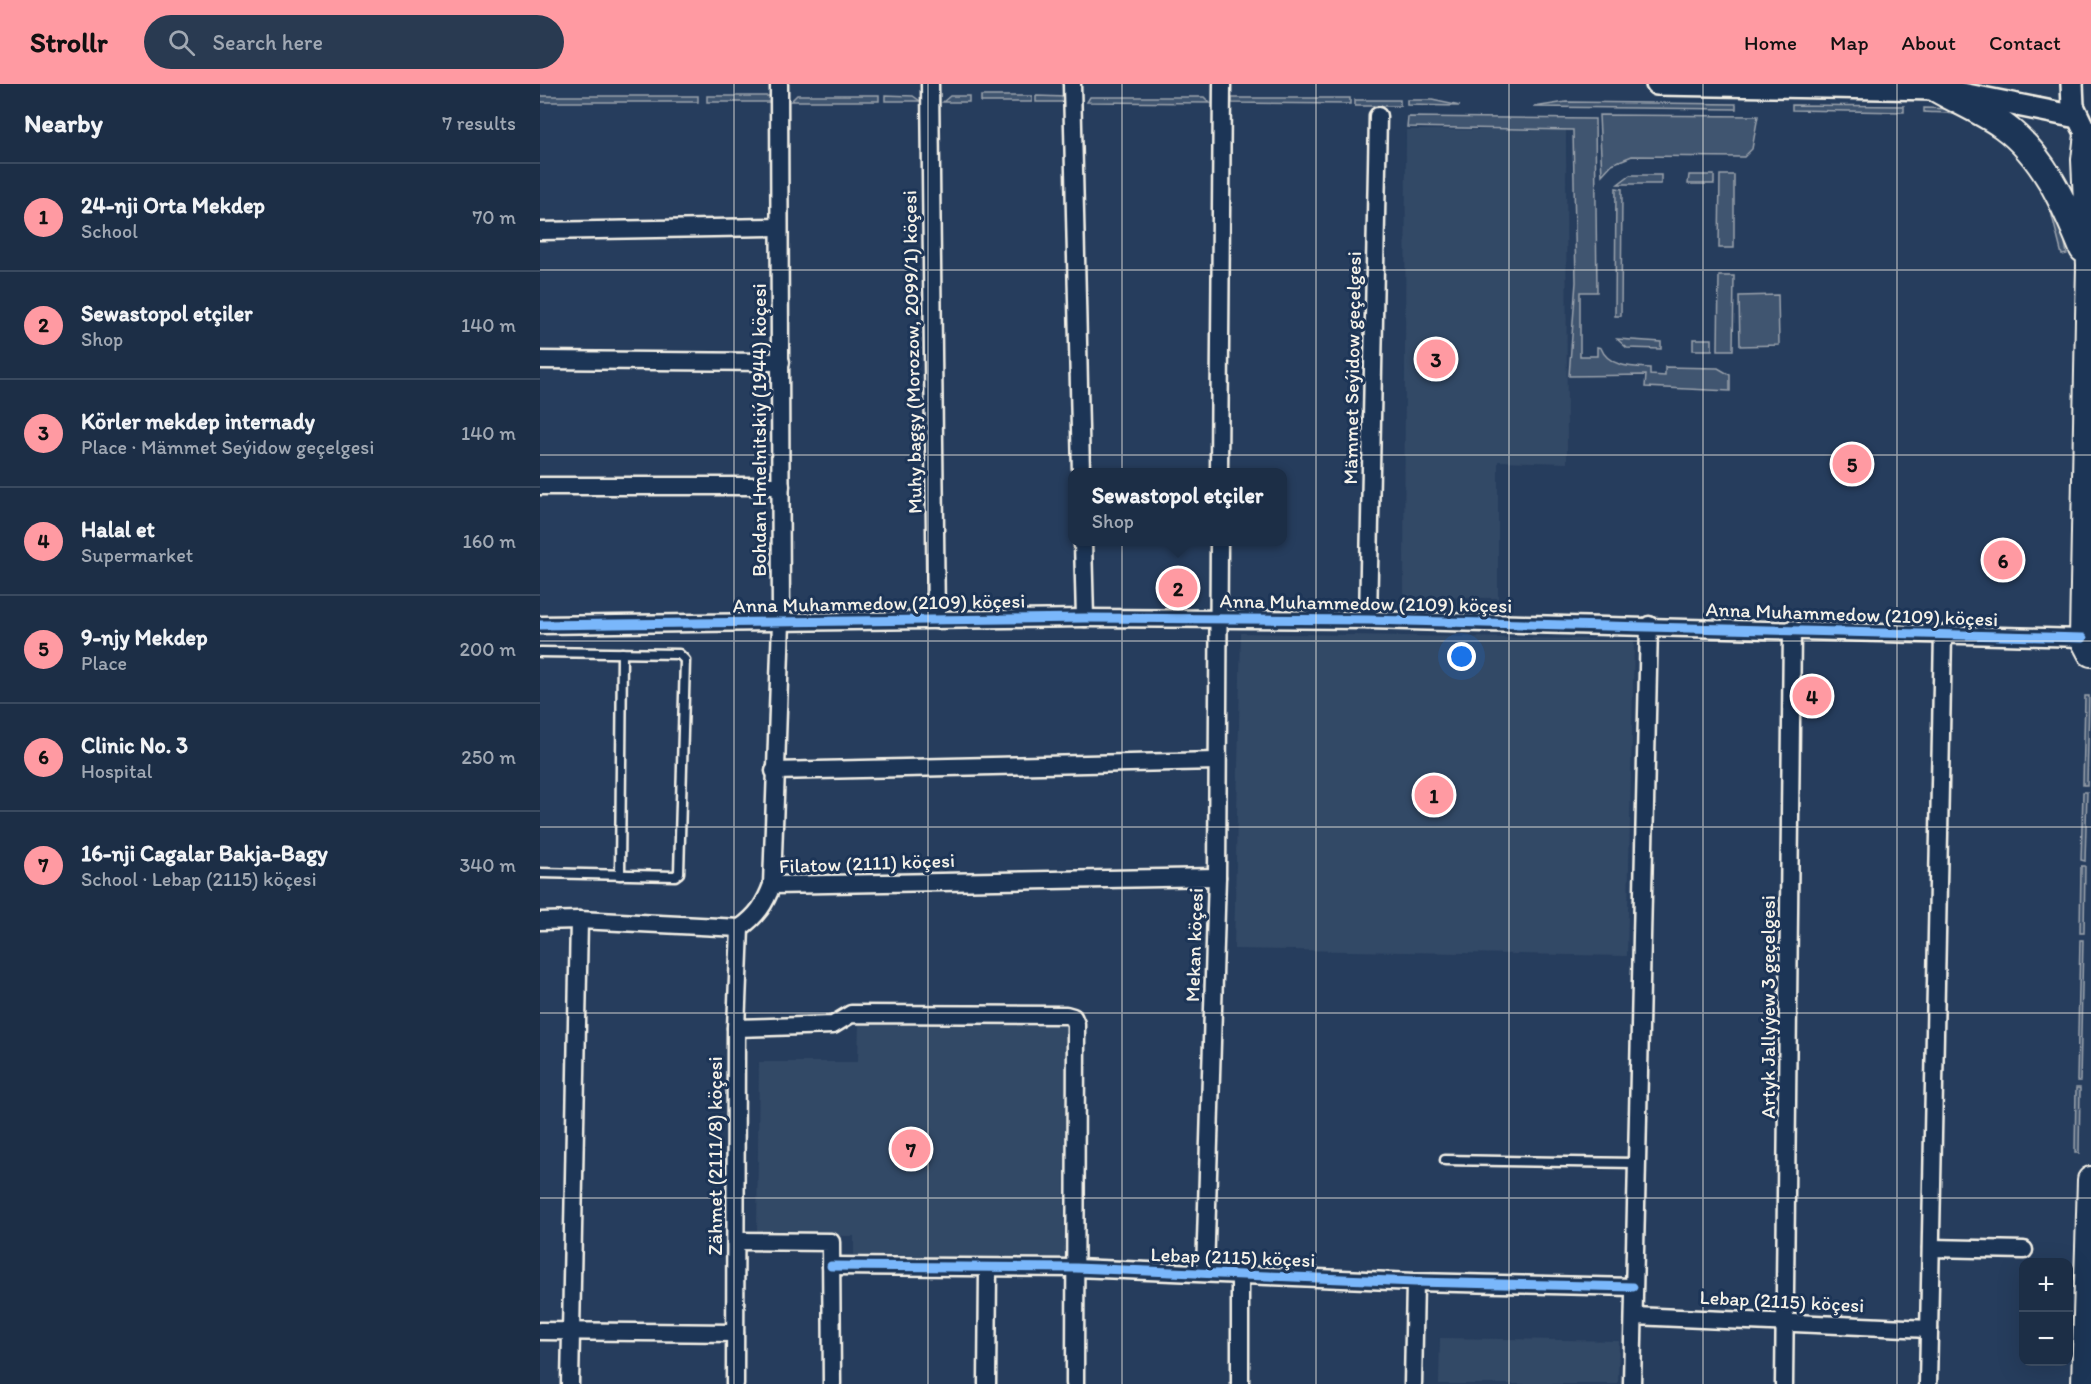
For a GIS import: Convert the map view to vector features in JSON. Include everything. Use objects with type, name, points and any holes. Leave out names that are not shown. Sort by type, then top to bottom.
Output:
[{"type":"main road","points":[[1948,87],[1994,119],[2026,146],[2064,203],[2090,265]]},
{"type":"main road","points":[[2085,129],[2090,265],[2087,646]]},
{"type":"main road","points":[[2085,1384],[2091,1180]]},
{"type":"street","name":"Bohdan Hmelnitskiý (1944) köçesi","points":[[772,885],[774,771],[781,622],[779,84]]},
{"type":"street","name":"Muhy bagşy (Morozow, 2099/1) köçesi","points":[[930,84],[936,620]]},
{"type":"street","points":[[1072,84],[1081,468]]},
{"type":"street","points":[[1219,468],[1222,84]]},
{"type":"street","points":[[1657,84],[1948,87],[2085,129]]},
{"type":"street","points":[[2072,84],[2073,106],[2085,129]]},
{"type":"street","name":"Mämmet Seýidow geçelgesi","points":[[1368,620],[1378,116]]},
{"type":"street","points":[[540,231],[778,227]]},
{"type":"street","points":[[540,360],[781,362]]},
{"type":"street","points":[[540,486],[781,486]]},
{"type":"street","points":[[1083,546],[1085,618]]},
{"type":"street","name":"Mekan köçesi","points":[[1205,1273],[1217,877],[1219,546]]},
{"type":"street","name":"Anna Muhammedow (2109) köçesi","points":[[540,625],[1085,618],[1368,620],[1649,625],[1943,634],[2087,646]]},
{"type":"street","points":[[1632,1384],[1649,625]]},
{"type":"street","name":"Artyk Jallyýew 3 geçelgesi","points":[[1784,1384],[1791,629]]},
{"type":"street","points":[[1928,1384],[1943,634]]},
{"type":"street","points":[[774,771],[1217,761]]},
{"type":"street","name":"Filatow (2111) köçesi","points":[[740,928],[755,917],[766,901],[772,885],[1217,877]]},
{"type":"street","points":[[570,1384],[579,920]]},
{"type":"street","points":[[540,921],[579,920],[740,928]]},
{"type":"street","name":"Zähmet (2111/8) köçesi","points":[[735,1384],[736,1028],[740,928]]},
{"type":"street","points":[[736,1028],[833,1025],[851,1014],[1066,1015],[1073,1017],[1076,1024],[1075,1384]]},
{"type":"street","points":[[737,1242],[831,1242],[831,1384]]},
{"type":"street","points":[[1931,1248],[2024,1250]]},
{"type":"street","name":"Lebap (2115) köçesi","points":[[831,1266],[1076,1268],[1415,1282],[1633,1287]]},
{"type":"street","points":[[987,1384],[988,1268]]},
{"type":"street","points":[[1240,1275],[1240,1384]]},
{"type":"street","points":[[1413,1384],[1415,1282]]},
{"type":"street","name":"Lebap (2115) köçesi","points":[[1634,1316],[1929,1329]]},
{"type":"street","points":[[540,1331],[735,1333]]},
{"type":"lane","points":[[540,652],[679,654],[685,660],[681,870],[675,876],[540,873]]},
{"type":"lane","points":[[620,875],[622,653]]},
{"type":"lane","points":[[1445,1160],[1636,1163]]},
{"type":"shaded area","points":[[797,95],[879,95],[879,101],[791,101]]},
{"type":"shaded area","points":[[885,95],[913,96],[920,101],[885,101]]},
{"type":"shaded area","points":[[540,96],[698,96],[698,102],[540,102]]},
{"type":"shaded area","points":[[707,96],[770,96],[770,102],[707,102]]},
{"type":"shaded area","points":[[950,96],[969,96],[969,102],[943,102]]},
{"type":"shaded area","points":[[981,96],[1032,96],[1032,102],[981,102]]},
{"type":"shaded area","points":[[1036,96],[1066,97],[1067,102],[1036,102]]},
{"type":"shaded area","points":[[1090,97],[1204,97],[1210,103],[1087,102]]},
{"type":"shaded area","points":[[1232,98],[1350,98],[1350,104],[1232,103]]},
{"type":"shaded area","points":[[1355,100],[1400,100],[1400,106],[1355,106]]},
{"type":"shaded area","points":[[1407,100],[1432,100],[1460,106],[1407,105]]},
{"type":"shaded area","points":[[1566,102],[1736,104],[1736,109],[1534,107]]},
{"type":"shaded area","points":[[1792,105],[1904,106],[1904,112],[1792,110]]},
{"type":"shaded area","points":[[1924,108],[1953,109],[1969,115],[1993,134],[1970,120],[1953,114],[1924,112]]},
{"type":"shaded area","points":[[1599,115],[1758,116],[1752,149],[1744,157],[1632,156],[1612,164],[1602,175]]},
{"type":"shaded area","points":[[1408,117],[1595,119],[1597,292],[1580,292],[1580,356],[1597,356],[1597,347],[1601,348],[1609,359],[1621,365],[1650,368],[1650,375],[1665,376],[1665,367],[1718,368],[1730,375],[1730,391],[1645,387],[1646,375],[1569,376],[1576,282],[1573,130],[1407,127]]},
{"type":"shaded area","points":[[1406,130],[1566,130],[1567,463],[1498,461],[1498,598],[1404,597]]},
{"type":"shaded area","points":[[1996,136],[2026,160],[2041,189],[2016,155]]},
{"type":"shaded area","points":[[1630,175],[1661,175],[1661,184],[1618,184]]},
{"type":"shaded area","points":[[1689,175],[1714,175],[1714,184],[1688,184]]},
{"type":"shaded area","points":[[1720,175],[1734,175],[1734,248],[1719,248]]},
{"type":"shaded area","points":[[1616,188],[1622,189],[1621,316],[1615,316]]},
{"type":"shaded area","points":[[2049,204],[2063,232],[2067,254],[2062,255]]},
{"type":"shaded area","points":[[1719,276],[1734,276],[1733,350],[1718,350]]},
{"type":"shaded area","points":[[1778,295],[1779,345],[1740,346],[1739,296]]},
{"type":"shaded area","points":[[1617,339],[1661,342],[1661,349],[1627,348]]},
{"type":"shaded area","points":[[1693,339],[1712,339],[1712,350],[1693,350]]},
{"type":"shaded area","points":[[1241,633],[1634,640],[1627,956],[1234,949]]},
{"type":"shaded area","points":[[2085,696],[2089,696],[2087,785],[2083,785]]},
{"type":"shaded area","points":[[2083,792],[2087,792],[2085,861],[2081,860]]},
{"type":"shaded area","points":[[2081,866],[2085,866],[2084,933],[2080,933]]},
{"type":"shaded area","points":[[2080,940],[2083,940],[2080,1081],[2077,1081]]},
{"type":"shaded area","points":[[859,1021],[1066,1022],[1064,1258],[854,1257],[854,1236],[757,1235],[759,1062],[858,1062]]},
{"type":"shaded area","points":[[2076,1088],[2080,1088],[2079,1153],[2075,1153]]},
{"type":"shaded area","points":[[1440,1338],[1619,1341],[1618,1384],[1439,1384]]},
{"type":"cycle path","points":[[540,625],[1085,618],[1368,620],[2083,638]]},
{"type":"cycle path","points":[[831,1266],[1076,1268],[1415,1282],[1633,1287]]},
{"type":"place","name":"Körler mekdep internady","points":[[1436,359]]},
{"type":"place","name":"9-njy Mekdep","points":[[1852,464]]},
{"type":"place","name":"Clinic No. 3","points":[[2003,560]]},
{"type":"place","name":"Sewastopol etçiler","points":[[1178,588]]},
{"type":"place","name":"Halal et","points":[[1812,696]]},
{"type":"place","name":"24-nji Orta Mekdep","points":[[1434,795]]},
{"type":"place","name":"16-nji Cagalar Bakja-Bagy","points":[[911,1149]]}]
